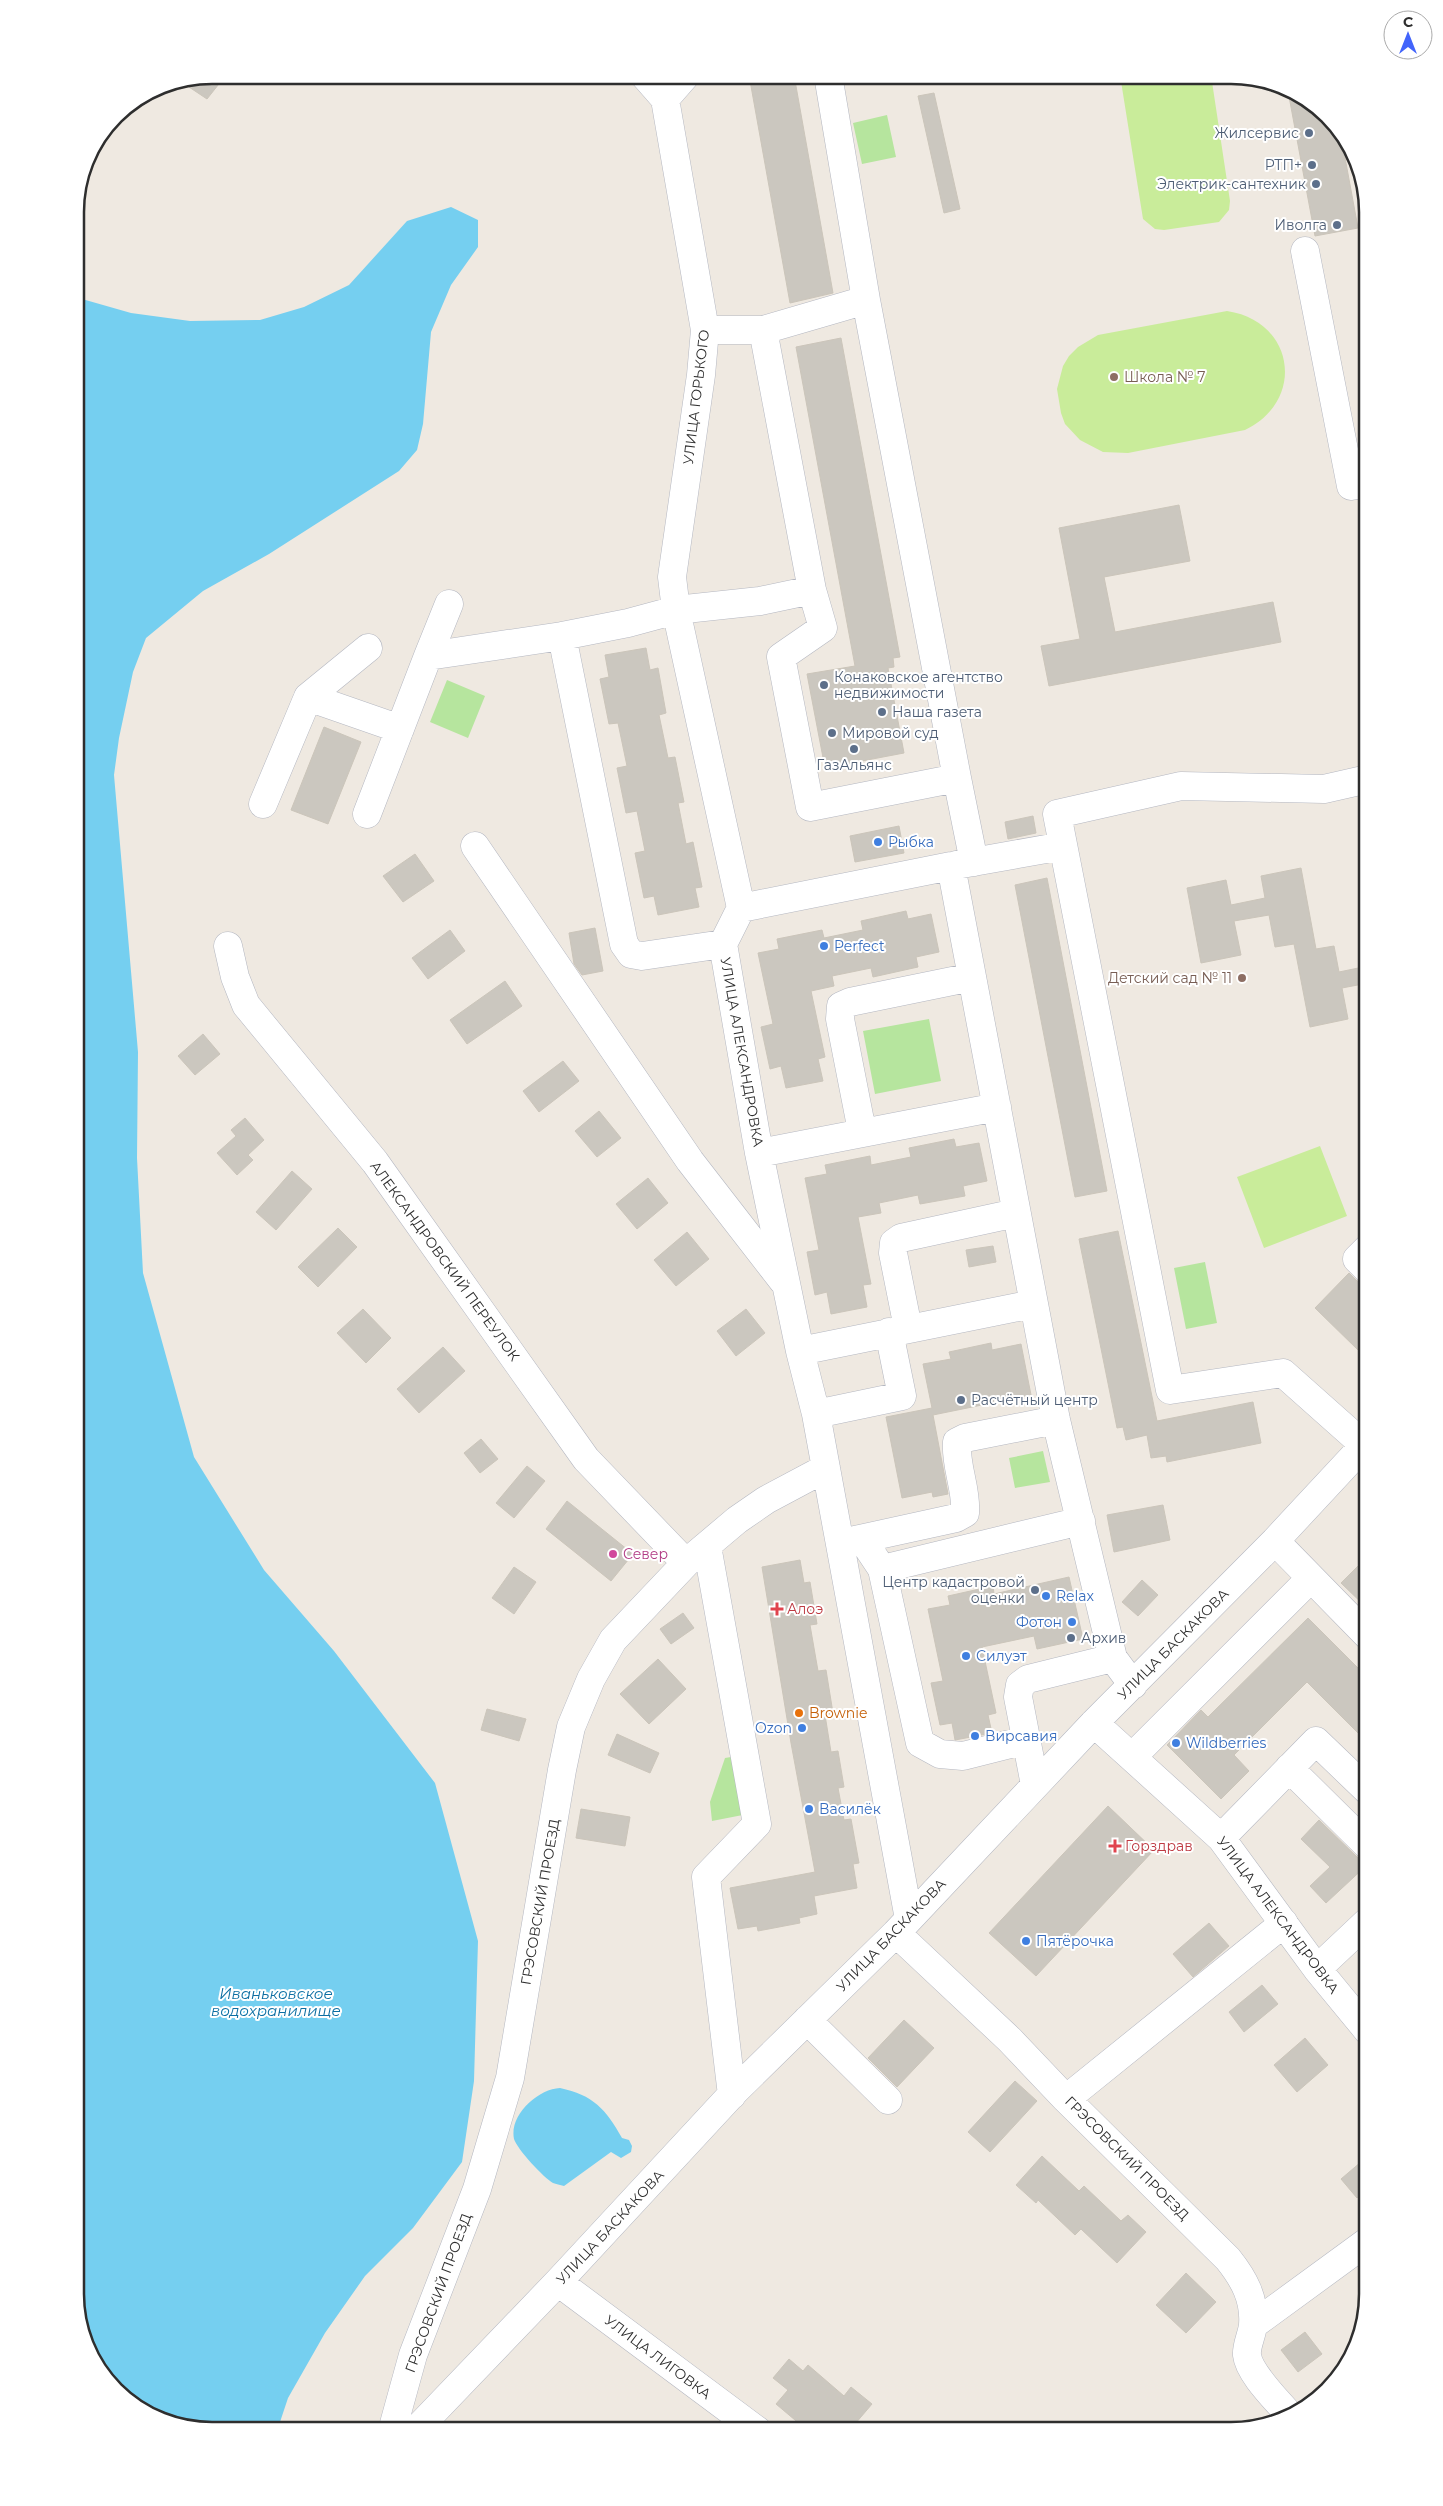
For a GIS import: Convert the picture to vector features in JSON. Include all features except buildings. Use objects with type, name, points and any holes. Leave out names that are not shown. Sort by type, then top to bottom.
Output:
[{"type":"street","points":[[652,84],[665,98],[678,84]]},
{"type":"street","points":[[830,84],[866,300],[957,778],[972,977],[1033,1304],[1056,1420],[1113,1658],[1133,1684]]},
{"type":"street","name":"УЛИЦА ГОРЬКОГО","points":[[665,98],[705,330],[701,375],[672,577],[676,610]]},
{"type":"street","points":[[1305,251],[1350,486],[1359,484]]},
{"type":"street","points":[[705,330],[763,330],[866,300]]},
{"type":"street","points":[[763,330],[812,590],[823,628],[781,657],[810,807],[957,778]]},
{"type":"street","points":[[428,656],[562,636],[628,623],[676,610],[760,601],[812,590]]},
{"type":"street","points":[[366,814],[449,604]]},
{"type":"street","points":[[676,610],[741,908],[1063,846]]},
{"type":"street","points":[[562,636],[624,944],[630,954],[642,956],[723,944]]},
{"type":"street","points":[[263,804],[308,697],[368,648]]},
{"type":"street","points":[[308,697],[400,729]]},
{"type":"street","points":[[1359,781],[1324,789],[1181,786],[1057,814],[1170,1390],[1283,1373],[1359,1436]]},
{"type":"street","points":[[475,846],[690,1161],[787,1286]]},
{"type":"street","name":"УЛИЦА АЛЕКСАНДРОВКА","points":[[741,908],[723,944],[759,1153],[800,1351],[816,1414],[826,1468],[851,1541],[871,1714],[902,1926]]},
{"type":"street","name":"АЛЕКСАНДРОВСКИЙ ПЕРЕУЛОК","points":[[228,946],[235,978],[246,1005],[375,1162],[586,1459],[686,1564]]},
{"type":"street","points":[[862,1131],[840,1019],[841,1006],[850,1002],[972,977]]},
{"type":"street","points":[[759,1153],[862,1131],[997,1107]]},
{"type":"street","points":[[816,1414],[902,1396],[893,1253],[894,1243],[901,1238],[1016,1213]]},
{"type":"street","points":[[800,1351],[1033,1304]]},
{"type":"street","points":[[851,1541],[956,1518],[965,1513],[966,1503],[956,1452],[957,1442],[965,1438],[1056,1420]]},
{"type":"street","name":"УЛИЦА БАСКАКОВА","points":[[424,2422],[558,2282],[732,2095],[902,1926],[1094,1723],[1275,1541],[1359,1450]]},
{"type":"street","name":"ГРЭСОВСКИЙ ПРОЕЗД","points":[[394,2422],[412,2355],[477,2188],[510,2078],[562,1770],[571,1727],[591,1679],[613,1640],[686,1564],[737,1520],[766,1500],[826,1468]]},
{"type":"street","points":[[882,1569],[1081,1521]]},
{"type":"street","points":[[851,1541],[882,1569],[920,1743],[940,1754],[963,1756],[1026,1740]]},
{"type":"street","points":[[1275,1541],[1359,1627]]},
{"type":"street","points":[[707,1546],[757,1824],[706,1877],[732,2095]]},
{"type":"street","points":[[1132,1757],[1311,1578]]},
{"type":"street","points":[[1035,1785],[1018,1697],[1020,1684],[1028,1679],[1113,1658]]},
{"type":"street","points":[[871,1714],[911,1706]]},
{"type":"street","name":"УЛИЦА АЛЕКСАНДРОВКА","points":[[1094,1723],[1221,1838],[1317,1969],[1359,2020]]},
{"type":"street","points":[[1221,1838],[1316,1741],[1359,1782]]},
{"type":"street","points":[[1289,1768],[1359,1837]]},
{"type":"street","points":[[1066,2098],[1284,1923]]},
{"type":"street","name":"ГРЭСОВСКИЙ ПРОЕЗД","points":[[902,1926],[1066,2098],[1228,2259],[1241,2275],[1250,2292],[1253,2325],[1246,2354],[1251,2368],[1285,2410]]},
{"type":"street","points":[[1317,1969],[1359,1929]]},
{"type":"street","points":[[807,2020],[888,2100]]},
{"type":"street","points":[[1253,2325],[1359,2248]]},
{"type":"street","name":"УЛИЦА ЛИГОВКА","points":[[558,2282],[746,2422]]},
{"type":"green space","points":[[1121,84],[1212,84],[1230,201],[1229,210],[1219,222],[1164,230],[1155,229],[1143,219]]},
{"type":"green space","points":[[887,115],[896,157],[862,164],[853,123]]},
{"type":"green space","points":[[1227,311],[1250,318],[1267,330],[1279,345],[1284,363],[1284,382],[1277,401],[1265,417],[1245,430],[1128,453],[1103,452],[1080,440],[1065,424],[1057,389],[1063,366],[1078,347],[1098,335]]},
{"type":"green space","points":[[447,680],[485,696],[468,738],[430,722]]},
{"type":"green space","points":[[929,1019],[941,1081],[875,1094],[863,1031]]},
{"type":"green space","points":[[1320,1146],[1347,1216],[1264,1248],[1237,1177]]},
{"type":"green space","points":[[1205,1262],[1217,1323],[1186,1329],[1174,1268]]},
{"type":"green space","points":[[1043,1451],[1050,1482],[1015,1488],[1009,1458]]},
{"type":"green space","points":[[743,1755],[753,1813],[712,1821],[710,1802],[725,1758]]},
{"type":"water","name":"Иваньковское водохранилище","points":[[451,207],[478,220],[478,247],[451,285],[431,332],[423,424],[417,450],[399,471],[269,554],[203,591],[146,638],[133,672],[119,738],[114,775],[138,1052],[137,1158],[143,1273],[194,1457],[264,1570],[334,1651],[435,1783],[478,1941],[474,2081],[462,2162],[413,2228],[365,2276],[325,2333],[288,2398],[280,2422],[203,2422],[186,2420],[155,2409],[140,2401],[115,2379],[105,2366],[93,2344],[88,2328],[84,2295],[84,300],[131,313],[190,321],[260,320],[304,307],[349,285],[407,221]]},
{"type":"water","points":[[560,2088],[590,2099],[604,2111],[622,2138],[629,2140],[632,2146],[631,2152],[621,2158],[611,2152],[564,2186],[553,2183],[544,2175],[525,2156],[514,2139],[516,2121],[527,2105],[543,2093]]},
{"type":"place","name":"Жилсервис","points":[[1309,133]]},
{"type":"place","name":"РТП+","points":[[1312,165]]},
{"type":"place","name":"Электрик-сантехник","points":[[1316,184]]},
{"type":"place","name":"Иволга","points":[[1337,225]]},
{"type":"place","name":"Школа № 7","points":[[1114,377]]},
{"type":"place","name":"Конаковское агентство недвижимости","points":[[824,685]]},
{"type":"place","name":"Наша газета","points":[[882,712]]},
{"type":"place","name":"Мировой суд","points":[[832,733]]},
{"type":"place","name":"ГазАльянс","points":[[854,749]]},
{"type":"place","name":"Рыбка","points":[[878,842]]},
{"type":"place","name":"Perfect","points":[[824,946]]},
{"type":"place","name":"Детский сад № 11","points":[[1242,978]]},
{"type":"place","name":"Расчётный центр","points":[[961,1400]]},
{"type":"place","name":"Север","points":[[613,1554]]},
{"type":"place","name":"Центр кадастровой оценки","points":[[1035,1590]]},
{"type":"place","name":"Relax","points":[[1046,1596]]},
{"type":"place","name":"Алоэ","points":[[777,1609]]},
{"type":"place","name":"Фотон","points":[[1072,1622]]},
{"type":"place","name":"Архив","points":[[1071,1638]]},
{"type":"place","name":"Силуэт","points":[[966,1656]]},
{"type":"place","name":"Brownie","points":[[799,1713]]},
{"type":"place","name":"Ozon","points":[[802,1728]]},
{"type":"place","name":"Вирсавия","points":[[975,1736]]},
{"type":"place","name":"Wildberries","points":[[1176,1743]]},
{"type":"place","name":"Василёк","points":[[809,1809]]},
{"type":"place","name":"Горздрав","points":[[1115,1846]]},
{"type":"place","name":"Пятёрочка","points":[[1026,1941]]}]
